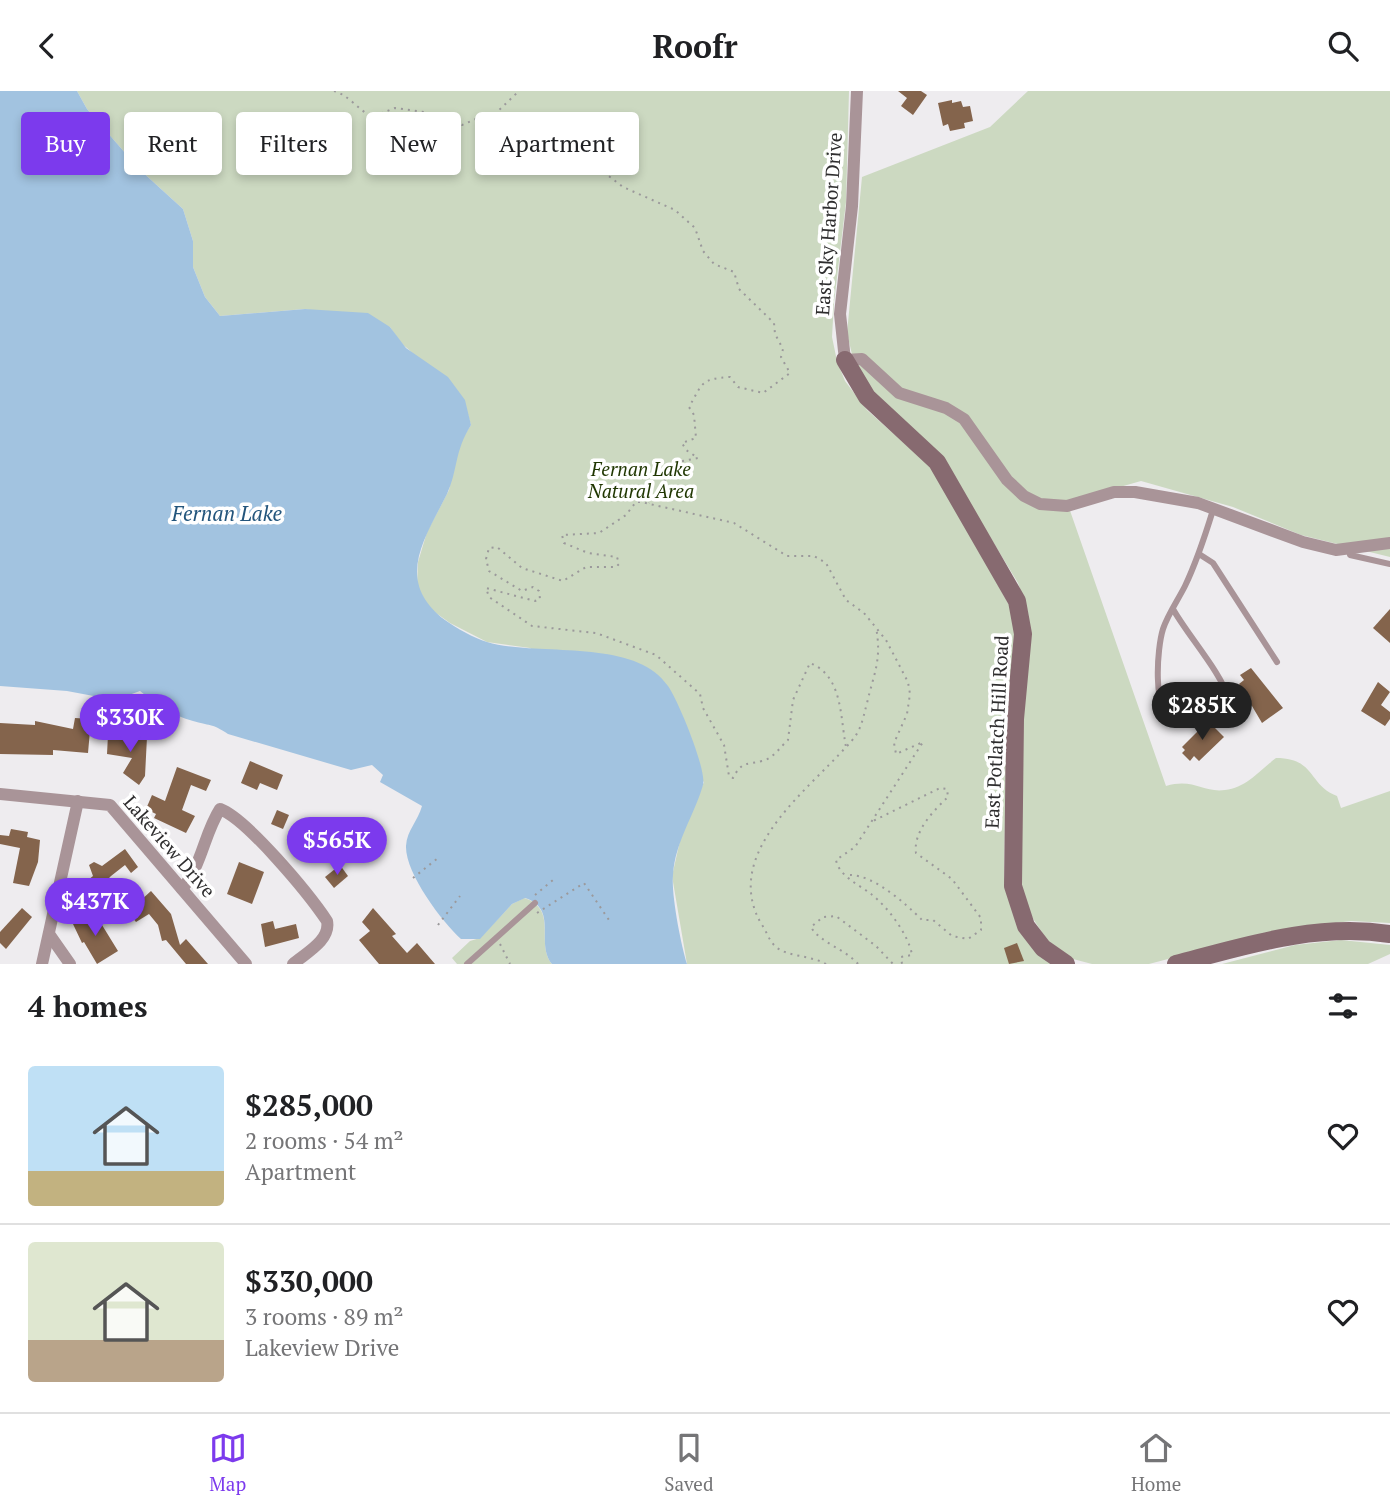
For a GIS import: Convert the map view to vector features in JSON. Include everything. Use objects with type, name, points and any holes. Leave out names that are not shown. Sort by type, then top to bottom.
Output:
[{"type":"street","name":"East Sky Harbor Drive","points":[[845,360],[840,314],[852,206],[857,91]]},
{"type":"street","points":[[845,360],[862,359],[900,393],[956,413],[970,426],[1007,480],[1031,501],[1051,506],[1067,506],[1123,491],[1181,499],[1214,508],[1303,542],[1336,550],[1390,543]]},
{"type":"street","name":"East Potlatch Hill Road","points":[[845,360],[867,397],[937,462],[1017,601],[1023,633],[1015,719],[1013,886],[1026,926],[1056,962]]},
{"type":"street","name":"Lakeview Drive","points":[[0,794],[110,805],[246,964]]},
{"type":"street","points":[[42,964],[78,801]]},
{"type":"street","points":[[182,889],[194,873],[213,819],[220,809],[227,812],[244,825],[327,921],[328,930],[322,940],[293,964]]},
{"type":"street","points":[[1176,964],[1302,933],[1349,930],[1390,934]]},
{"type":"street","points":[[49,935],[70,964]]},
{"type":"lane","points":[[1173,609],[1186,634],[1219,678],[1228,698],[1215,711],[1173,721],[1164,712],[1157,678],[1159,645],[1173,609],[1199,554],[1214,508]]},
{"type":"lane","points":[[1349,550],[1350,555],[1390,564]]},
{"type":"lane","points":[[1199,554],[1213,562],[1277,662]]},
{"type":"lane","points":[[467,964],[535,904]]},
{"type":"path","points":[[334,91],[342,93],[348,101],[372,117],[395,108],[424,111],[461,125],[475,121]]},
{"type":"path","points":[[497,112],[519,91]]},
{"type":"path","points":[[607,175],[619,185],[681,214],[695,228],[702,251],[719,268],[734,272],[739,289],[774,323],[775,334],[783,349],[781,357],[790,373],[763,393],[738,387],[730,377],[709,378],[699,384],[690,407],[694,415],[696,438],[682,443],[686,450],[698,458],[678,461],[649,504]]},
{"type":"path","points":[[846,747],[844,725],[833,684],[823,669],[810,663],[793,700],[788,740],[767,759],[748,760],[738,767],[733,778],[729,776],[724,745],[703,708],[700,694],[656,655],[596,633],[532,626],[515,617],[484,591],[489,588],[530,600],[540,599],[536,588],[522,591],[489,571],[486,552],[494,546],[522,568],[563,581],[586,567],[616,567],[620,563],[617,557],[588,553],[564,543],[562,535],[599,533],[626,515],[636,502],[734,523],[787,557],[814,556],[826,563],[846,600],[876,627],[899,661],[911,694],[894,743],[896,754],[923,742],[855,847],[836,860],[839,869],[895,893],[922,920],[933,920],[952,936],[968,939],[978,934],[982,921],[952,879],[916,853],[915,843],[920,831],[948,797],[949,792],[945,787],[872,821]]},
{"type":"path","points":[[826,964],[810,956],[784,952],[772,944],[757,918],[750,887],[758,859],[778,820],[863,726],[878,667],[880,647],[876,627]]},
{"type":"path","points":[[414,879],[438,858]]},
{"type":"path","points":[[849,875],[850,881],[874,896],[909,944],[912,955],[901,957],[902,964]]},
{"type":"path","points":[[535,895],[553,880]]},
{"type":"path","points":[[541,914],[584,883],[611,923]]},
{"type":"path","points":[[438,925],[460,895]]},
{"type":"path","points":[[858,964],[842,948],[815,934],[811,927],[816,921],[836,916],[876,946],[893,964]]},
{"type":"path","points":[[497,937],[510,964]]},
{"type":"green space","name":"Fernan Lake Natural Area","points":[[77,91],[849,91],[846,202],[832,337],[837,361],[845,381],[867,410],[933,469],[1012,610],[1016,636],[1007,699],[1004,876],[1016,923],[1051,964],[687,964],[672,876],[682,832],[704,782],[530,648],[487,642],[450,623],[429,608],[417,586],[418,562],[427,532],[449,490],[458,445],[471,425],[461,396],[454,386],[404,346],[390,327],[305,309],[220,316],[205,297],[193,267],[193,241],[183,209],[146,175],[222,175],[222,112],[124,112],[124,152],[110,136],[110,112],[90,112]]},
{"type":"green space","points":[[1028,91],[1390,91],[1390,557],[1301,535],[1233,507],[1141,481],[1067,502],[1166,786],[1184,784],[1210,790],[1233,789],[1276,758],[1289,759],[1305,767],[1321,785],[1337,796],[1341,808],[1390,791],[1390,923],[1351,921],[1278,930],[1149,964],[1092,964],[1073,959],[1047,940],[1030,914],[1021,883],[1023,719],[1030,638],[1028,612],[1018,583],[940,455],[867,385],[854,363],[847,333],[862,177],[990,127]]},
{"type":"green space","points":[[524,898],[535,903],[541,910],[547,956],[552,964],[457,964],[452,958],[470,941],[480,938],[512,904]]},
{"type":"green space","points":[[1341,940],[1390,945],[1390,954],[1368,964],[1222,964],[1295,945]]},
{"type":"water","name":"Fernan Lake","points":[[0,91],[77,91],[90,112],[21,112],[21,175],[110,175],[110,136],[124,152],[124,175],[146,175],[183,209],[193,241],[193,267],[205,297],[220,316],[305,309],[368,313],[390,327],[406,348],[448,377],[465,400],[471,425],[459,452],[447,494],[418,560],[417,575],[421,590],[430,605],[445,620],[487,642],[609,655],[633,661],[653,671],[668,686],[691,735],[703,777],[703,785],[674,863],[677,919],[687,964],[552,964],[547,956],[541,910],[525,898],[512,904],[480,939],[461,939],[426,896],[407,857],[407,840],[422,806],[380,782],[383,775],[372,765],[351,770],[228,734],[214,726],[172,713],[140,691],[115,700],[67,691],[0,686]]},
{"type":"building","points":[[898,91],[921,91],[927,95],[913,115],[901,106],[907,98]]},
{"type":"building","points":[[952,100],[952,103],[961,101],[963,107],[970,106],[973,121],[964,123],[965,128],[950,131],[948,124],[943,126],[938,103]]},
{"type":"building","points":[[1390,609],[1390,643],[1373,628]]},
{"type":"building","points":[[1251,668],[1283,708],[1262,723],[1239,684],[1244,680],[1240,675]]},
{"type":"building","points":[[1378,682],[1390,692],[1381,705],[1390,712],[1390,719],[1385,726],[1361,711]]},
{"type":"building","points":[[75,718],[91,719],[88,753],[53,750],[53,755],[0,754],[0,723],[35,725],[35,721],[73,729]]},
{"type":"building","points":[[1208,721],[1224,737],[1199,761],[1194,756],[1190,761],[1182,753],[1185,750],[1182,747]]},
{"type":"building","points":[[108,735],[147,737],[145,776],[139,785],[123,773],[132,758],[107,754]]},
{"type":"building","points":[[250,761],[283,775],[277,790],[260,783],[257,790],[241,783]]},
{"type":"building","points":[[177,767],[211,780],[206,791],[191,785],[182,810],[195,816],[186,833],[154,818],[156,814],[146,809],[152,795],[165,801]]},
{"type":"building","points":[[277,810],[289,815],[283,829],[271,824]]},
{"type":"building","points":[[11,829],[28,832],[27,837],[40,840],[38,862],[29,886],[13,883],[20,848],[0,844],[0,835],[9,836]]},
{"type":"building","points":[[362,831],[371,841],[347,861],[338,851]]},
{"type":"building","points":[[125,849],[138,867],[131,873],[125,865],[111,876],[105,882],[111,890],[101,897],[88,880],[93,876],[89,865],[94,862],[102,866]]},
{"type":"building","points":[[239,862],[264,872],[252,904],[227,894]]},
{"type":"building","points":[[340,865],[348,876],[334,888],[325,877]]},
{"type":"building","points":[[151,891],[171,914],[180,945],[186,939],[208,964],[186,964],[166,940],[162,941],[158,925],[149,914],[136,922],[128,912]]},
{"type":"building","points":[[22,908],[32,917],[6,949],[0,943],[0,932]]},
{"type":"building","points":[[373,908],[396,934],[392,936],[407,953],[417,943],[435,964],[379,964],[359,940],[370,931],[362,922]]},
{"type":"building","points":[[94,912],[118,951],[97,964],[73,924]]},
{"type":"building","points":[[273,921],[275,929],[296,924],[299,938],[265,947],[261,924]]},
{"type":"building","points":[[1017,943],[1024,961],[1009,964],[1004,948]]}]
